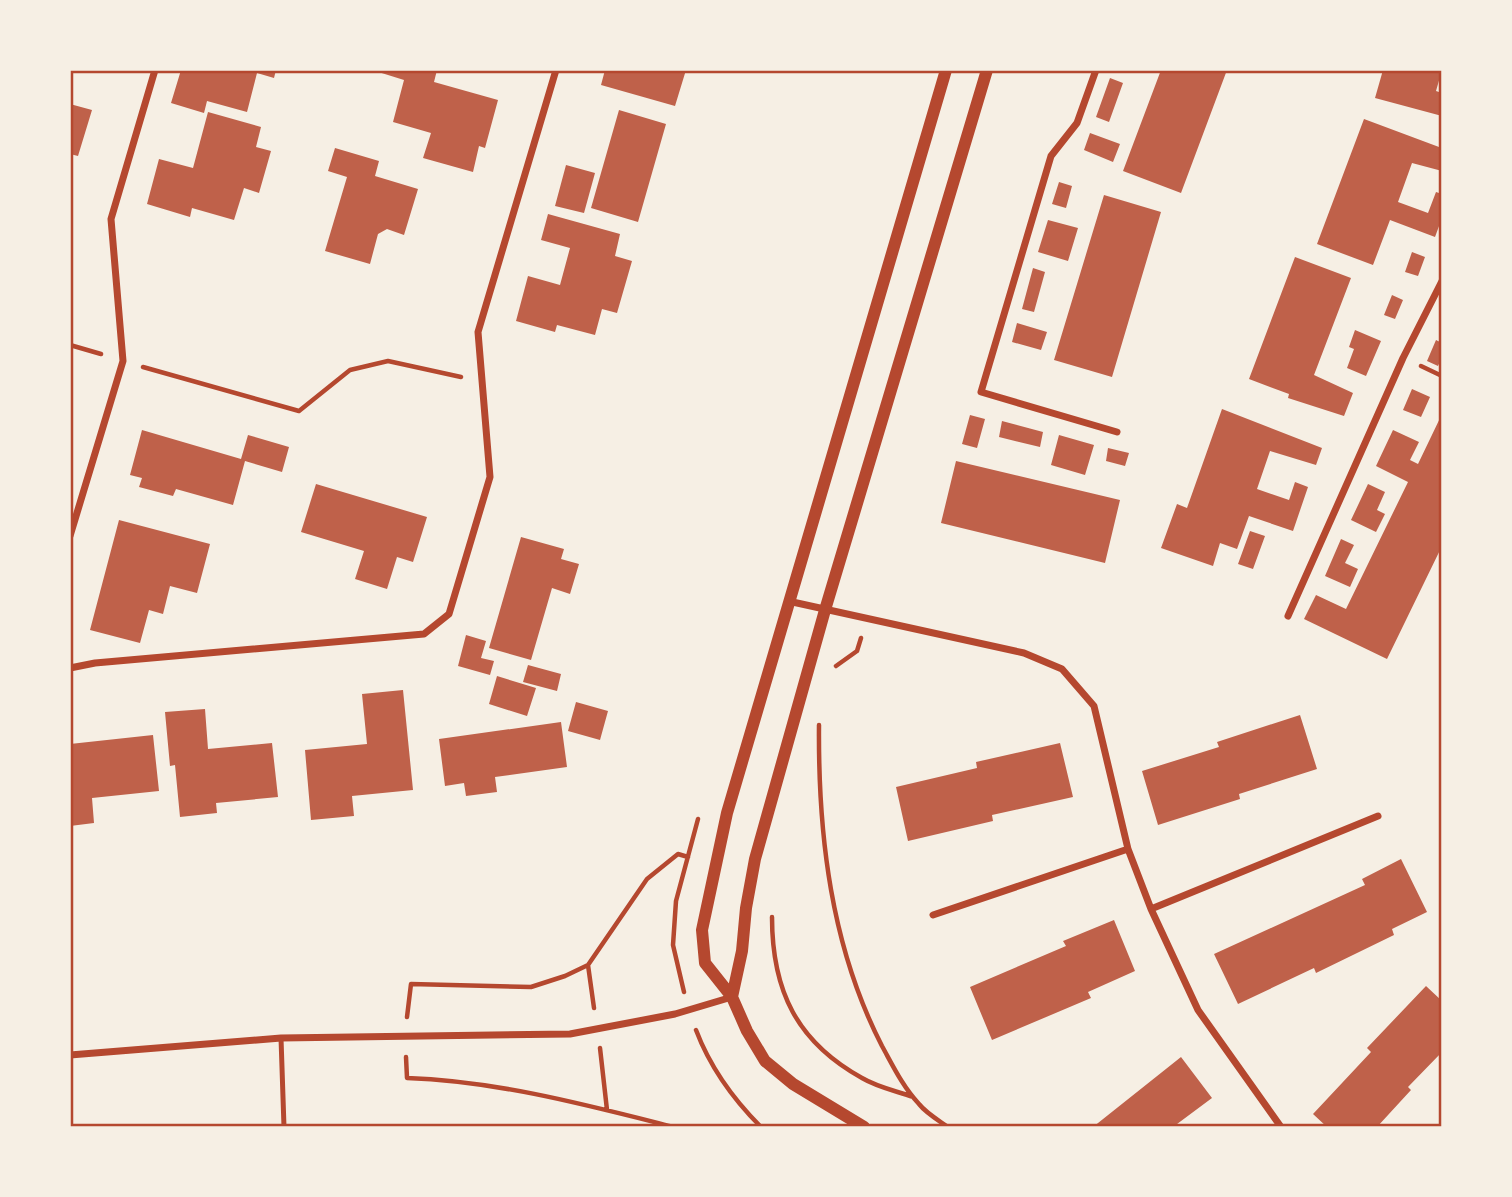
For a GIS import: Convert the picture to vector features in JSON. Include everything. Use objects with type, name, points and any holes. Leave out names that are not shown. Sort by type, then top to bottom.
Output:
[{"type":"street","points":[[70,536],[123,361],[111,219],[155,70]]},
{"type":"street","points":[[70,668],[95,663],[424,634],[449,614],[490,477],[478,332],[556,70]]},
{"type":"street","points":[[864,1127],[793,1084],[765,1061],[747,1031],[732,996],[705,963],[702,930],[714,865],[787,601],[946,70]]},
{"type":"street","points":[[732,996],[743,951],[746,908],[755,859],[825,610],[987,70]]},
{"type":"street","points":[[1096,70],[1077,122],[1051,156],[981,392],[1117,432]]},
{"type":"street","points":[[1288,616],[1403,358],[1442,281]]},
{"type":"street","points":[[787,601],[1024,653],[1062,669],[1094,706],[1128,849],[1151,909],[1198,1010],[1281,1127]]},
{"type":"street","points":[[1151,909],[1378,816]]},
{"type":"street","points":[[933,915],[1128,849]]},
{"type":"street","points":[[70,1055],[281,1038],[570,1034],[652,1019],[732,996]]},
{"type":"lane","points":[[281,1038],[284,1127]]},
{"type":"path","points":[[70,345],[299,411],[350,370],[388,361],[482,382]]},
{"type":"path","points":[[833,676],[836,665],[858,651],[867,619]]},
{"type":"path","points":[[812,747],[820,720],[821,829],[836,922],[866,1014],[900,1079],[913,1097],[948,1127]]},
{"type":"path","points":[[674,1127],[527,1093],[407,1078],[404,1035],[411,984],[531,987],[565,976],[588,965],[647,878],[678,854],[714,865]]},
{"type":"path","points":[[772,905],[772,939],[779,977],[793,1017],[818,1046],[863,1079],[913,1097]]},
{"type":"building","points":[[181,70],[276,70],[274,78],[257,73],[247,112],[207,101],[204,113],[171,103]]},
{"type":"building","points":[[372,70],[437,70],[434,82],[498,100],[485,148],[479,146],[473,172],[423,158],[431,133],[393,122],[404,80]]},
{"type":"building","points":[[605,70],[686,70],[675,106],[601,85]]},
{"type":"building","points":[[1161,70],[1227,70],[1181,193],[1123,171]]},
{"type":"building","points":[[1383,70],[1442,70],[1436,91],[1442,93],[1442,116],[1375,98]]},
{"type":"building","points":[[1110,78],[1123,83],[1109,122],[1096,117]]},
{"type":"building","points":[[70,104],[92,110],[78,156],[70,154]]},
{"type":"building","points":[[619,110],[666,124],[638,222],[591,208]]},
{"type":"building","points":[[208,112],[261,127],[256,147],[271,151],[259,193],[244,188],[234,220],[192,208],[190,217],[147,204],[159,159],[193,168]]},
{"type":"building","points":[[1364,119],[1439,147],[1442,151],[1442,171],[1412,163],[1398,202],[1428,213],[1436,192],[1442,194],[1442,218],[1435,237],[1390,220],[1373,265],[1317,244]]},
{"type":"building","points":[[1090,133],[1120,144],[1113,162],[1084,150]]},
{"type":"building","points":[[335,148],[379,161],[375,176],[418,189],[404,235],[387,229],[378,234],[370,264],[325,251],[347,177],[328,171]]},
{"type":"building","points":[[566,165],[595,173],[584,213],[555,206]]},
{"type":"building","points":[[1059,182],[1072,186],[1066,208],[1052,204]]},
{"type":"building","points":[[1104,195],[1161,212],[1112,377],[1054,360]]},
{"type":"building","points":[[548,214],[620,234],[615,256],[632,261],[617,313],[602,309],[595,335],[557,325],[555,332],[516,321],[528,276],[560,285],[570,248],[541,240]]},
{"type":"building","points":[[1048,220],[1078,228],[1068,261],[1038,252]]},
{"type":"building","points":[[1412,252],[1425,257],[1418,276],[1405,272]]},
{"type":"building","points":[[1295,257],[1351,278],[1314,375],[1353,393],[1344,416],[1288,398],[1289,394],[1249,379]]},
{"type":"building","points":[[1033,268],[1045,272],[1034,312],[1022,309]]},
{"type":"building","points":[[1392,295],[1403,300],[1395,319],[1384,315]]},
{"type":"building","points":[[1017,323],[1047,332],[1041,350],[1012,342]]},
{"type":"building","points":[[1355,330],[1381,341],[1366,376],[1347,368],[1354,349],[1349,347]]},
{"type":"building","points":[[1436,340],[1442,343],[1442,357],[1438,366],[1427,361]]},
{"type":"building","points":[[1412,389],[1430,397],[1421,417],[1403,410]]},
{"type":"building","points":[[1222,409],[1322,448],[1316,465],[1270,451],[1257,489],[1289,500],[1295,482],[1308,487],[1293,531],[1249,516],[1237,549],[1220,543],[1213,566],[1161,548],[1177,504],[1187,508]]},
{"type":"building","points":[[1442,414],[1442,546],[1387,659],[1304,619],[1316,595],[1346,609],[1408,482],[1376,466],[1393,430],[1419,442],[1410,460],[1418,464]]},
{"type":"building","points":[[970,415],[985,419],[977,448],[962,444]]},
{"type":"building","points":[[1002,421],[1043,432],[1040,447],[999,437]]},
{"type":"building","points":[[142,430],[241,459],[248,435],[289,447],[282,472],[245,461],[233,505],[176,489],[173,496],[139,487],[142,478],[130,475]]},
{"type":"building","points":[[1059,435],[1094,445],[1085,475],[1051,465]]},
{"type":"building","points":[[1108,448],[1129,453],[1125,466],[1106,461]]},
{"type":"building","points":[[956,461],[1120,500],[1105,563],[941,523]]},
{"type":"building","points":[[316,484],[427,517],[413,562],[397,557],[387,589],[355,579],[364,551],[301,532]]},
{"type":"building","points":[[1368,484],[1385,492],[1377,510],[1385,514],[1376,532],[1351,520]]},
{"type":"building","points":[[119,520],[210,544],[197,593],[170,586],[163,614],[149,610],[140,643],[90,630]]},
{"type":"building","points":[[1250,531],[1265,536],[1253,569],[1238,564]]},
{"type":"building","points":[[521,537],[564,549],[561,559],[579,564],[570,594],[552,588],[531,660],[489,648]]},
{"type":"building","points":[[1341,539],[1354,545],[1345,563],[1358,569],[1350,587],[1325,576]]},
{"type":"building","points":[[466,635],[486,641],[481,658],[494,661],[490,675],[458,666]]},
{"type":"building","points":[[528,665],[561,674],[557,691],[523,682]]},
{"type":"building","points":[[497,676],[536,688],[527,716],[489,704]]},
{"type":"building","points":[[403,690],[413,790],[352,796],[354,816],[311,820],[305,750],[367,744],[362,694]]},
{"type":"building","points":[[576,702],[608,711],[600,740],[568,731]]},
{"type":"building","points":[[205,709],[208,749],[272,743],[278,797],[216,803],[217,813],[180,817],[175,765],[170,766],[165,712]]},
{"type":"building","points":[[1300,715],[1317,769],[1239,794],[1240,799],[1158,825],[1142,771],[1219,747],[1217,742]]},
{"type":"building","points":[[561,722],[567,767],[495,777],[497,792],[466,796],[464,783],[445,786],[439,739]]},
{"type":"building","points":[[153,735],[159,791],[92,798],[94,823],[70,826],[70,744]]},
{"type":"building","points":[[1060,743],[1073,797],[992,815],[993,821],[908,841],[896,787],[977,768],[976,762]]},
{"type":"building","points":[[1401,859],[1427,912],[1392,929],[1394,935],[1316,973],[1314,968],[1238,1004],[1214,954],[1365,885],[1362,879]]},
{"type":"building","points":[[1114,920],[1135,971],[1088,992],[1091,998],[992,1040],[970,987],[1066,946],[1063,941]]},
{"type":"building","points":[[1426,986],[1442,1001],[1442,1052],[1408,1087],[1411,1090],[1377,1127],[1327,1127],[1313,1114],[1371,1052],[1367,1048]]},
{"type":"building","points":[[1181,1057],[1212,1098],[1173,1127],[1093,1127]]}]
